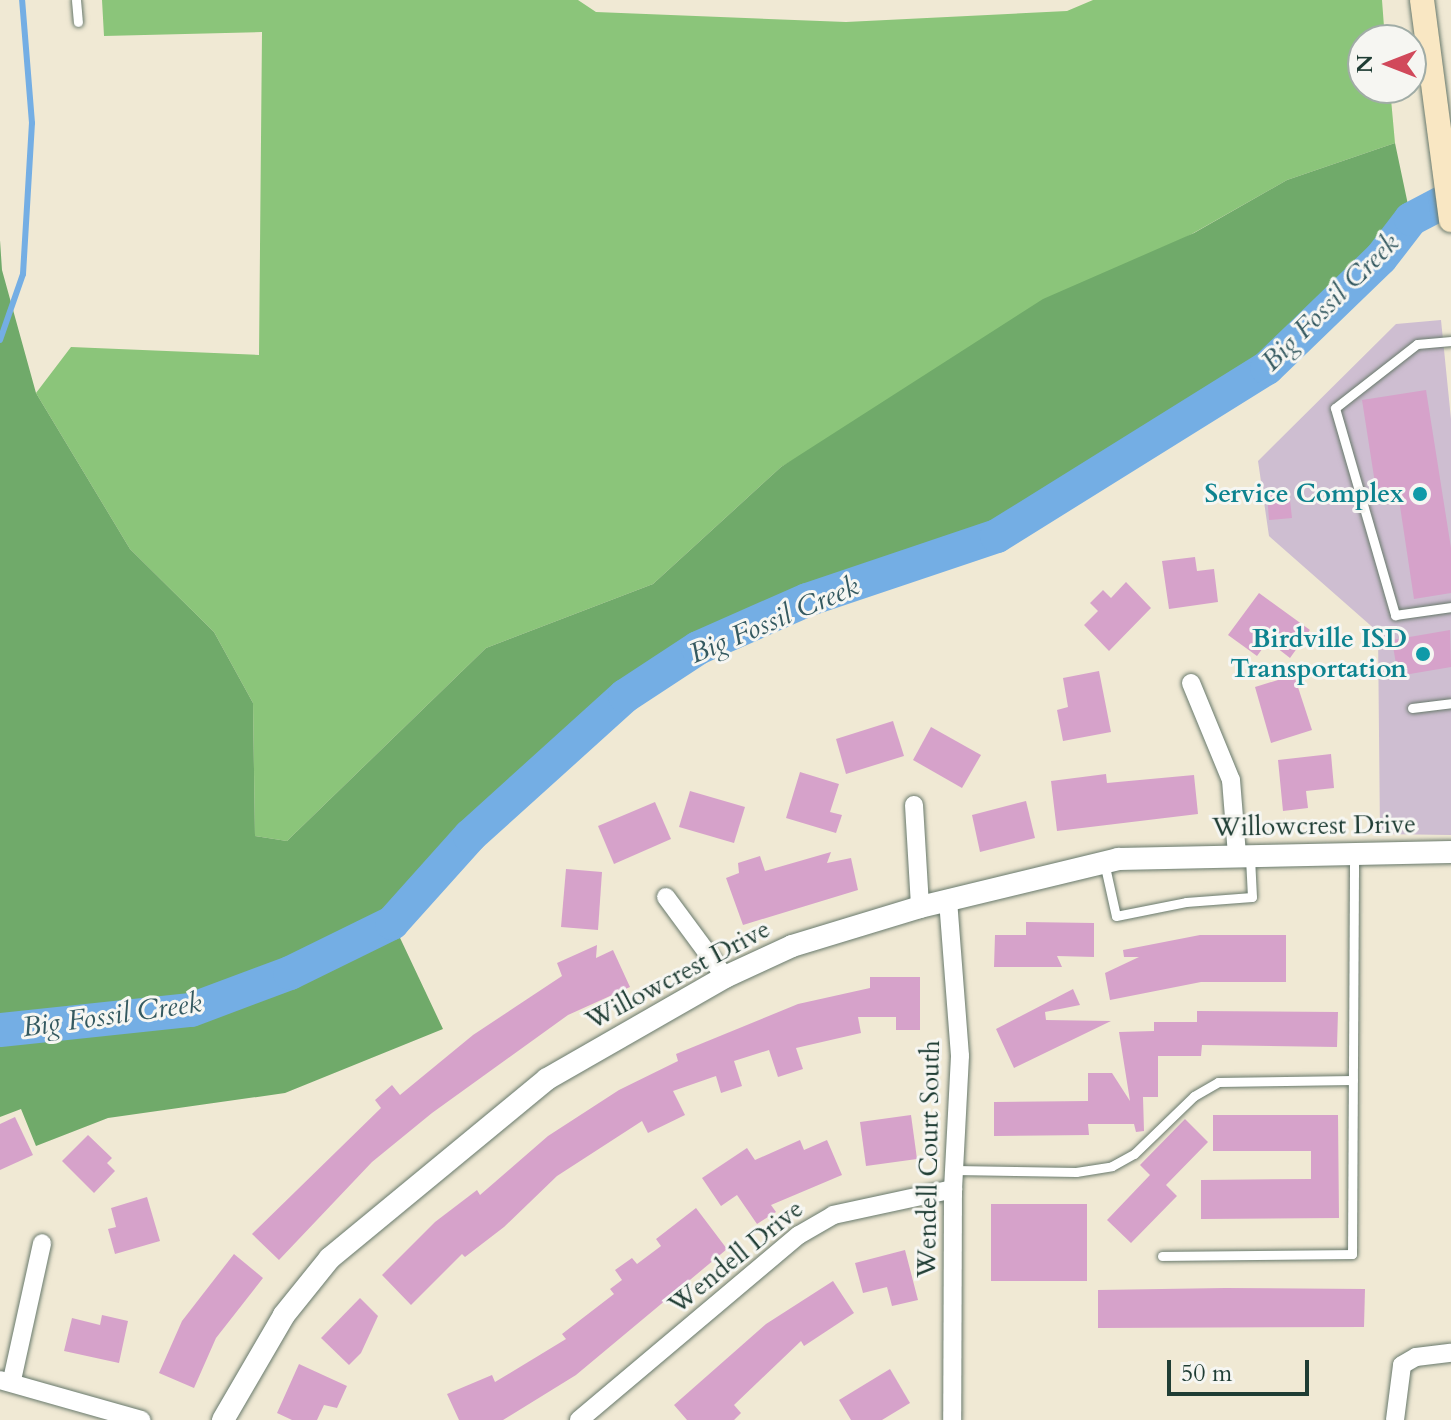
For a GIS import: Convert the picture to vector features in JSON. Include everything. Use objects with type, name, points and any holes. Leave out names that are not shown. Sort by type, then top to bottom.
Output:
[{"type":"main road","points":[[1422,0],[1451,220]]},
{"type":"street","points":[[1191,683],[1231,780],[1244,854]]},
{"type":"street","points":[[914,805],[920,907]]},
{"type":"street","name":"Willowcrest Drive","points":[[223,1420],[260,1352],[330,1258],[547,1079],[725,977],[792,946],[920,907],[1104,862],[1244,854],[1451,852]]},
{"type":"street","points":[[666,897],[725,977]]},
{"type":"street","name":"Wendell Court South","points":[[948,900],[960,1056],[953,1180],[952,1420]]},
{"type":"street","name":"Wendell Drive","points":[[579,1420],[799,1235],[833,1215],[953,1180]]},
{"type":"street","points":[[42,1243],[6,1380],[141,1420]]},
{"type":"street","points":[[1395,1420],[1402,1365],[1416,1357],[1451,1353]]},
{"type":"lane","points":[[76,0],[78,22]]},
{"type":"lane","points":[[1451,341],[1417,344],[1335,408],[1395,615],[1451,607]]},
{"type":"lane","points":[[1412,708],[1451,703]]},
{"type":"lane","points":[[1162,1256],[1352,1254],[1354,853]]},
{"type":"lane","points":[[1104,862],[1116,916],[1186,902],[1252,897],[1244,854]]},
{"type":"lane","points":[[953,1180],[1076,1172],[1112,1166],[1134,1154],[1194,1096],[1218,1082],[1353,1080]]},
{"type":"shaded area","points":[[1441,320],[1451,419],[1451,835],[1380,834],[1378,632],[1269,536],[1258,461],[1396,324]]},
{"type":"green space","points":[[102,0],[578,0],[596,12],[846,22],[1067,11],[1093,0],[1382,0],[1384,24],[1347,24],[1347,104],[1391,104],[1395,143],[1287,180],[781,467],[653,584],[486,648],[287,841],[255,836],[253,703],[214,632],[130,549],[36,393],[71,347],[259,355],[262,32],[104,36]]},
{"type":"green space","points":[[1395,143],[1411,219],[1267,368],[997,536],[807,600],[698,648],[625,696],[470,836],[393,923],[443,1029],[285,1093],[108,1118],[36,1146],[21,1109],[0,1117],[0,240],[2,270],[36,393],[130,549],[214,632],[253,703],[255,836],[287,841],[486,648],[653,584],[781,467],[1043,299],[1194,233],[1287,180]]},
{"type":"building","name":"Service Complex","points":[[1426,390],[1451,548],[1451,593],[1414,599],[1398,493],[1377,496],[1362,400]]},
{"type":"building","points":[[1289,491],[1292,518],[1269,520],[1267,493]]},
{"type":"building","points":[[1195,557],[1197,571],[1214,569],[1218,602],[1169,609],[1162,561]]},
{"type":"building","points":[[1126,582],[1151,608],[1109,651],[1084,625],[1098,611],[1090,603],[1103,590],[1111,598]]},
{"type":"building","points":[[1259,593],[1310,630],[1290,658],[1268,641],[1257,656],[1228,635]]},
{"type":"building","name":"Birdville ISD Transportation","points":[[1450,630],[1451,667],[1398,676],[1392,640]]},
{"type":"building","points":[[1099,671],[1111,732],[1063,741],[1057,710],[1068,707],[1063,678]]},
{"type":"building","points":[[1294,675],[1312,730],[1271,743],[1255,687]]},
{"type":"building","points":[[893,721],[904,756],[846,774],[836,739]]},
{"type":"building","points":[[931,727],[981,755],[962,788],[913,760]]},
{"type":"building","points":[[1331,754],[1334,788],[1306,791],[1308,808],[1283,811],[1278,760]]},
{"type":"building","points":[[800,772],[839,784],[830,812],[842,815],[836,833],[786,818]]},
{"type":"building","points":[[1106,774],[1107,783],[1194,775],[1198,814],[1057,831],[1051,781]]},
{"type":"building","points":[[690,791],[745,807],[734,843],[679,827]]},
{"type":"building","points":[[1026,801],[1035,838],[980,852],[972,815]]},
{"type":"building","points":[[655,802],[671,839],[614,864],[598,826]]},
{"type":"building","points":[[831,852],[827,863],[851,858],[858,890],[743,925],[726,878],[739,873],[738,863],[760,856],[765,871]]},
{"type":"building","points":[[566,869],[602,872],[598,930],[561,927]]},
{"type":"building","points":[[1026,922],[1094,923],[1094,957],[1057,956],[1062,967],[994,967],[995,935],[1026,935]]},
{"type":"building","points":[[1200,935],[1286,935],[1286,982],[1201,982],[1110,1000],[1105,973],[1139,957],[1124,957],[1123,950]]},
{"type":"building","points":[[597,945],[596,958],[613,950],[630,987],[568,1015],[432,1113],[372,1162],[279,1260],[252,1234],[381,1108],[375,1100],[392,1085],[400,1095],[473,1035],[562,976],[557,963]]},
{"type":"building","points":[[870,977],[920,977],[920,1030],[896,1030],[896,1017],[858,1017],[861,1033],[796,1048],[803,1069],[778,1077],[769,1050],[734,1061],[742,1086],[721,1093],[716,1076],[673,1091],[685,1115],[648,1133],[642,1121],[557,1176],[504,1227],[465,1257],[462,1254],[411,1305],[382,1275],[435,1222],[477,1190],[480,1195],[548,1136],[619,1090],[678,1061],[676,1054],[798,1004],[870,988]]},
{"type":"building","points":[[1073,989],[1080,1005],[1045,1012],[1046,1020],[1111,1021],[1014,1068],[996,1029]]},
{"type":"building","points":[[1197,1011],[1338,1012],[1337,1047],[1202,1045],[1201,1056],[1158,1056],[1158,1097],[1143,1097],[1144,1131],[1136,1132],[1134,1124],[1088,1124],[1089,1135],[994,1136],[994,1102],[1088,1101],[1088,1073],[1112,1073],[1130,1101],[1119,1032],[1154,1031],[1154,1022],[1197,1022]]},
{"type":"building","points":[[911,1115],[917,1159],[866,1166],[860,1122]]},
{"type":"building","points":[[1213,1115],[1338,1115],[1339,1218],[1201,1219],[1201,1180],[1311,1179],[1311,1151],[1213,1151]]},
{"type":"building","points":[[15,1117],[33,1155],[0,1170],[0,1124]]},
{"type":"building","points":[[1185,1119],[1208,1142],[1166,1185],[1177,1196],[1131,1243],[1107,1220],[1150,1175],[1140,1165]]},
{"type":"building","points":[[88,1135],[112,1158],[107,1163],[115,1171],[94,1193],[62,1161]]},
{"type":"building","points":[[800,1140],[804,1150],[827,1140],[842,1175],[771,1205],[776,1212],[757,1224],[737,1195],[721,1206],[702,1178],[747,1148],[755,1160]]},
{"type":"building","points":[[147,1197],[160,1241],[115,1254],[108,1229],[116,1227],[111,1208]]},
{"type":"building","points":[[991,1204],[1087,1204],[1087,1281],[991,1281]]},
{"type":"building","points":[[696,1208],[727,1249],[576,1375],[503,1420],[459,1420],[447,1394],[492,1375],[495,1382],[566,1339],[562,1334],[614,1294],[610,1289],[622,1280],[615,1270],[632,1258],[637,1264],[661,1246],[656,1239]]},
{"type":"building","points":[[905,1250],[918,1300],[892,1306],[887,1287],[863,1293],[855,1263]]},
{"type":"building","points":[[234,1254],[263,1278],[216,1338],[194,1388],[159,1373],[182,1321]]},
{"type":"building","points":[[833,1281],[854,1313],[804,1346],[801,1341],[734,1405],[741,1413],[734,1420],[687,1420],[674,1405],[766,1324]]},
{"type":"building","points":[[1365,1289],[1364,1327],[1098,1328],[1098,1290]]},
{"type":"building","points":[[360,1298],[378,1316],[361,1353],[349,1365],[321,1338]]},
{"type":"building","points":[[102,1315],[128,1321],[119,1363],[64,1351],[72,1318],[100,1325]]},
{"type":"building","points":[[299,1364],[347,1386],[337,1408],[324,1405],[317,1420],[292,1420],[277,1413]]},
{"type":"building","points":[[890,1369],[910,1403],[882,1420],[851,1420],[839,1400]]},
{"type":"waterway","points":[[0,340],[23,274],[32,123],[22,0]]},
{"type":"waterway","name":"Big Fossil Creek","points":[[0,1030],[191,1010],[290,973],[392,923],[470,836],[625,696],[698,648],[807,600],[997,536],[1267,368],[1381,258],[1411,219],[1451,198]]},
{"type":"place","name":"Service Complex","points":[[1420,494]]},
{"type":"place","name":"Birdville ISD Transportation","points":[[1423,654]]}]
